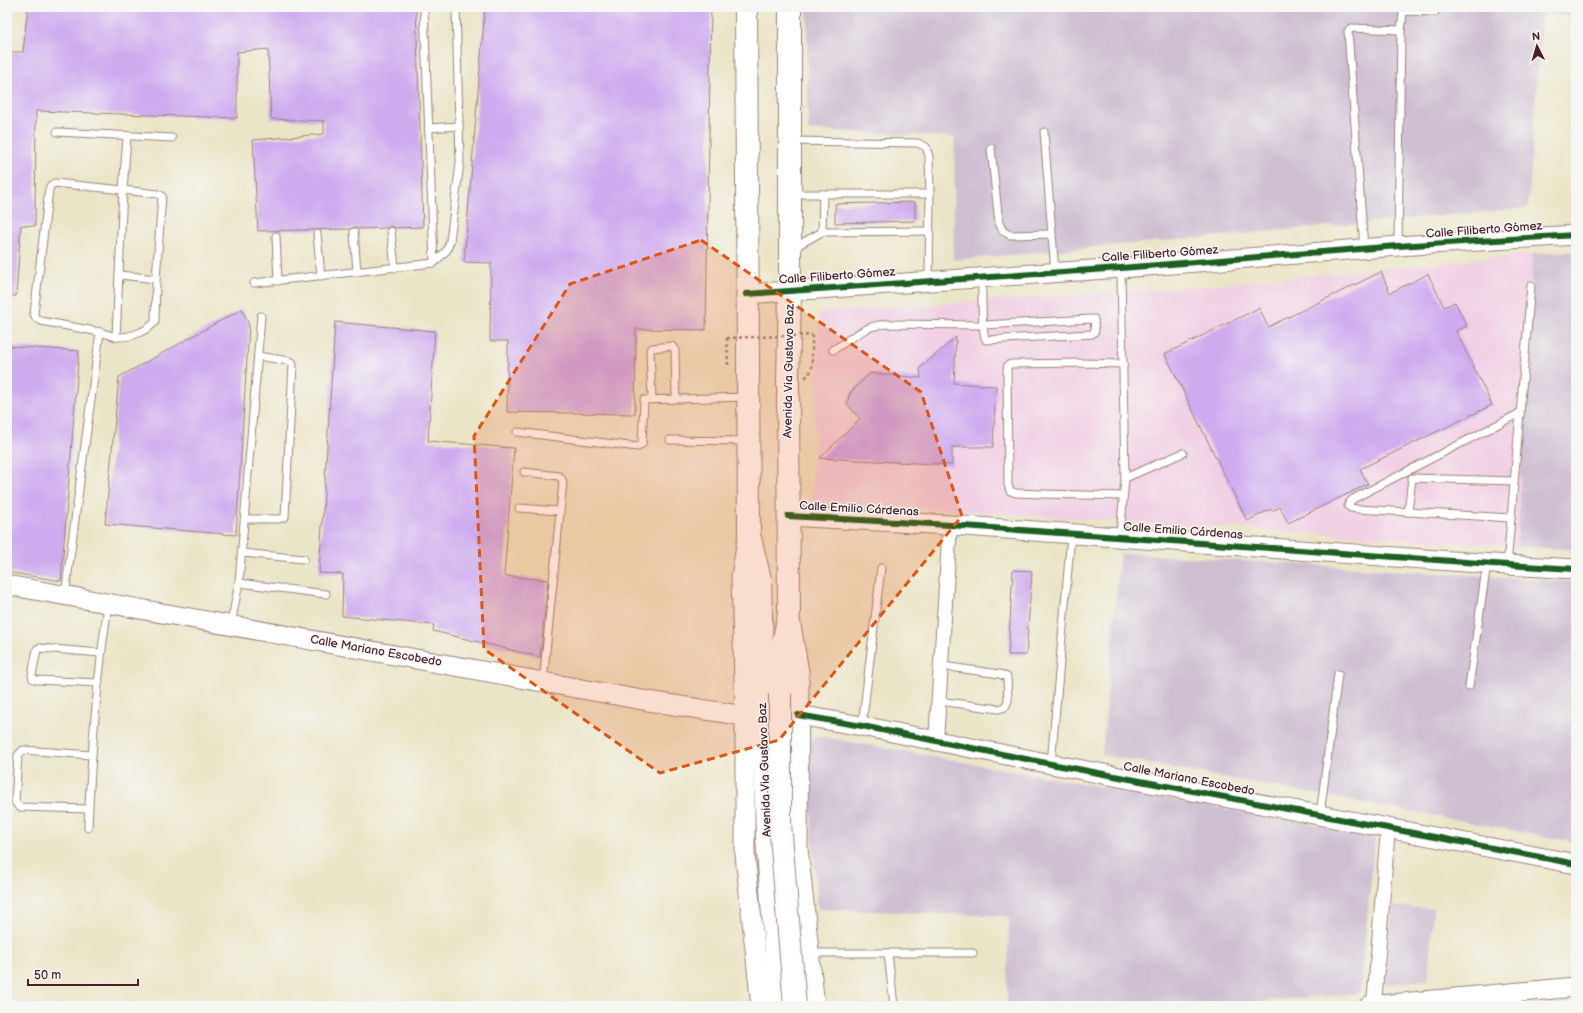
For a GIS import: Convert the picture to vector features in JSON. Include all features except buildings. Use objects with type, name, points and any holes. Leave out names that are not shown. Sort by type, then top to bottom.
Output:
[{"type":"main road","name":"Avenida Via Gustavo Baz","points":[[746,7],[746,294],[749,534],[760,579],[772,695],[780,823],[795,1006]]},
{"type":"main road","name":"Avenida Via Gustavo Baz","points":[[780,1006],[767,838],[772,695],[789,614],[788,380],[790,291],[790,7]]},
{"type":"street","name":"Calle Filiberto Gómez","points":[[746,294],[1121,268],[1364,250],[1398,246],[1576,235]]},
{"type":"street","name":"Calle Emilio Cárdenas","points":[[788,516],[1072,533],[1507,565],[1576,568]]},
{"type":"street","points":[[936,741],[950,525]]},
{"type":"street","name":"Avenida Via Gustavo Baz","points":[[749,534],[741,576],[745,716],[745,855],[765,1002]]},
{"type":"street","name":"Calle Mariano Escobedo","points":[[7,585],[648,701],[745,716]]},
{"type":"street","name":"Avenida Via Gustavo Baz","points":[[789,614],[799,672],[798,848],[815,1000]]},
{"type":"street","name":"Calle Mariano Escobedo","points":[[798,715],[862,726],[1051,764],[1576,864]]},
{"type":"street","points":[[1374,1006],[1388,828]]},
{"type":"street","points":[[1369,1006],[1576,987]]},
{"type":"street","points":[[795,1006],[815,1000]]},
{"type":"lane","points":[[424,7],[434,263]]},
{"type":"lane","points":[[254,284],[434,263],[447,250],[450,241],[460,163],[456,7]]},
{"type":"lane","points":[[1398,246],[1401,30],[1403,13],[1405,11],[1435,12]]},
{"type":"lane","points":[[1364,250],[1348,31],[1352,28],[1401,30]]},
{"type":"lane","points":[[429,128],[459,126]]},
{"type":"lane","points":[[57,132],[127,137],[172,138]]},
{"type":"lane","points":[[1044,132],[1056,272]]},
{"type":"lane","points":[[116,337],[127,137]]},
{"type":"lane","points":[[790,141],[918,143],[926,147],[929,156],[930,194],[929,281]]},
{"type":"lane","points":[[991,148],[999,223],[1003,231],[1010,235],[1052,234]]},
{"type":"lane","points":[[55,183],[158,194],[162,196],[156,279],[155,322],[136,334],[125,338],[41,321],[36,318],[34,314],[48,189],[50,185],[55,183]]},
{"type":"lane","points":[[790,194],[930,194]]},
{"type":"lane","points":[[822,232],[823,194]]},
{"type":"lane","points":[[392,231],[395,268]]},
{"type":"lane","points":[[790,250],[822,232],[930,231]]},
{"type":"lane","points":[[354,232],[357,272]]},
{"type":"lane","points":[[317,234],[321,276]]},
{"type":"lane","points":[[276,236],[278,281]]},
{"type":"lane","points":[[1120,537],[1125,478],[1121,268]]},
{"type":"lane","points":[[120,275],[156,279]]},
{"type":"lane","points":[[834,350],[861,331],[885,324],[984,325],[1091,318],[1094,319],[1095,331],[1092,334],[988,340],[985,338],[984,325],[982,277]]},
{"type":"lane","points":[[1507,565],[1531,285]]},
{"type":"lane","points":[[231,625],[239,584],[242,554],[261,316]]},
{"type":"lane","points":[[65,595],[100,332]]},
{"type":"lane","points":[[652,399],[650,350],[655,347],[666,346],[672,346],[675,350],[676,398]]},
{"type":"lane","points":[[245,519],[279,519],[284,517],[293,365],[289,360],[258,356]]},
{"type":"lane","points":[[1123,496],[1016,493],[1010,491],[1008,485],[1007,369],[1008,365],[1011,364],[1124,364]]},
{"type":"lane","points":[[516,432],[638,447],[642,444],[644,400],[747,397]]},
{"type":"lane","points":[[1511,518],[1357,509],[1348,506],[1349,502],[1353,498],[1520,413]]},
{"type":"lane","points":[[670,440],[748,441]]},
{"type":"lane","points":[[1125,478],[1183,453]]},
{"type":"lane","points":[[524,472],[559,476],[562,478],[544,682]]},
{"type":"lane","points":[[1396,477],[1514,481]]},
{"type":"lane","points":[[1408,512],[1412,478]]},
{"type":"lane","points":[[519,508],[560,510]]},
{"type":"lane","points":[[1051,764],[1072,533]]},
{"type":"lane","points":[[242,554],[304,559]]},
{"type":"lane","points":[[1469,686],[1487,563]]},
{"type":"lane","points":[[862,726],[881,568]]},
{"type":"lane","points":[[239,584],[326,594]]},
{"type":"lane","points":[[88,828],[88,809],[98,683],[108,604]]},
{"type":"lane","points":[[98,683],[37,680],[33,679],[32,675],[37,649],[40,648],[101,653]]},
{"type":"lane","points":[[939,701],[999,709],[1005,706],[1008,701],[1007,677],[1000,674],[942,666]]},
{"type":"lane","points":[[1320,815],[1338,674]]},
{"type":"lane","points":[[88,809],[18,806],[15,802],[18,755],[20,751],[23,750],[92,755]]},
{"type":"lane","points":[[810,953],[973,953]]},
{"type":"lane","points":[[888,953],[894,1006]]},
{"type":"path","points":[[728,368],[727,338],[812,335],[812,369]]},
{"type":"highlighted area","points":[[701,240],[921,392],[962,516],[779,740],[660,773],[484,649],[474,436],[570,284]]},
{"type":"shaded area","points":[[807,7],[1576,7],[1576,18],[1542,13],[1528,208],[953,260],[955,137],[808,130]]},
{"type":"shaded area","points":[[1576,251],[1576,550],[1517,546],[1533,254]]},
{"type":"shaded area","points":[[1533,254],[1517,546],[812,502],[819,312],[1201,286]]},
{"type":"shaded area","points":[[1120,553],[1576,582],[1576,842],[1102,755]]},
{"type":"shaded area","points":[[816,736],[1340,829],[1375,838],[1360,993],[1204,1006],[1007,1006],[1009,916],[818,909],[808,768],[811,741]]},
{"type":"shaded area","points":[[1392,906],[1433,909],[1428,980],[1386,984]]},
{"type":"cycle path","points":[[746,294],[1121,268],[1398,246],[1576,235]]},
{"type":"cycle path","points":[[788,516],[950,525],[1576,569]]},
{"type":"cycle path","points":[[798,715],[862,726],[1051,764],[1576,864]]}]
